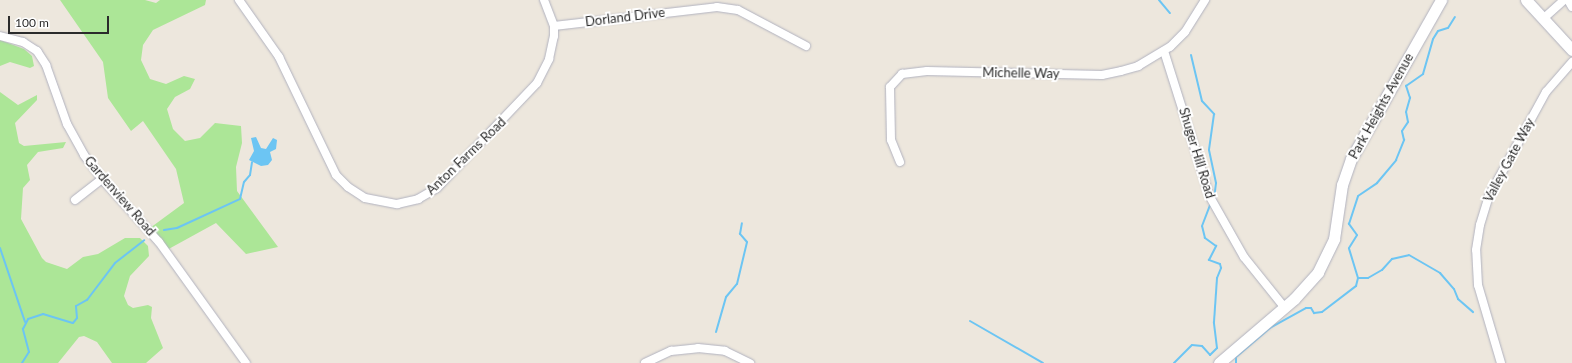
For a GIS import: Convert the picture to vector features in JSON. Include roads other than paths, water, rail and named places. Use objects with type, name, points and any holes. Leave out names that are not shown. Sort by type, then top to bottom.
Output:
[{"type":"main road","name":"Park Heights Avenue","points":[[1218,363],[1285,308],[1307,285],[1326,256],[1334,240],[1342,185],[1351,159],[1441,0]]},
{"type":"main road","points":[[1526,0],[1572,50]]},
{"type":"street","name":"Anton Farms Road","points":[[238,0],[279,57],[336,175],[356,193],[386,204],[408,202],[427,195],[508,114],[545,69],[552,47],[554,26],[544,0]]},
{"type":"street","name":"Michelle Way","points":[[900,162],[891,140],[890,87],[902,74],[927,71],[1102,75],[1138,66],[1164,52],[1185,32],[1206,0]]},
{"type":"street","points":[[1544,18],[1564,0]]},
{"type":"street","points":[[1568,0],[1572,7]]},
{"type":"street","name":"Dorland Drive","points":[[554,26],[717,7],[738,10],[806,46]]},
{"type":"street","name":"Gardenview Road","points":[[0,36],[23,42],[41,57],[75,140],[102,179],[155,237],[246,363]]},
{"type":"street","name":"Shuger Hill Road","points":[[1164,52],[1214,206],[1257,277],[1285,308]]},
{"type":"street","name":"Valley Gate Way","points":[[1501,363],[1478,285],[1476,250],[1480,225],[1489,196],[1546,92],[1572,62]]},
{"type":"street","points":[[75,200],[102,179]]},
{"type":"street","points":[[645,363],[671,351],[698,348],[725,351],[750,363]]},
{"type":"water","points":[[256,137],[261,148],[266,149],[273,138],[277,140],[276,149],[270,152],[272,160],[268,165],[261,166],[249,160],[254,151],[251,138]]},
{"type":"waterway","points":[[1159,0],[1170,13]]},
{"type":"waterway","points":[[1236,363],[1236,357],[1270,328],[1306,308],[1311,308],[1314,313],[1322,312],[1356,286],[1358,278],[1349,248],[1357,235],[1349,224],[1358,196],[1377,183],[1396,160],[1404,140],[1402,131],[1408,122],[1406,112],[1410,98],[1406,86],[1423,74],[1433,39],[1438,31],[1448,28],[1455,17]]},
{"type":"waterway","points":[[1191,55],[1202,101],[1214,114],[1209,150],[1216,183],[1214,199]]},
{"type":"waterway","points":[[164,230],[177,228],[240,199],[244,182],[250,175],[252,162]]},
{"type":"waterway","points":[[1174,363],[1192,345],[1202,346],[1210,355],[1217,348],[1214,322],[1217,278],[1221,268],[1220,264],[1209,260],[1216,246],[1205,238],[1202,226],[1211,203]]},
{"type":"waterway","points":[[716,332],[726,297],[737,284],[747,242],[740,234],[742,223]]},
{"type":"waterway","points":[[22,363],[29,352],[23,329],[28,319],[43,314],[73,323],[77,318],[76,306],[87,300],[115,263],[144,240]]},
{"type":"waterway","points":[[0,248],[25,322]]},
{"type":"waterway","points":[[1358,278],[1368,278],[1382,270],[1392,259],[1409,255],[1440,273],[1454,289],[1458,299],[1473,312]]},
{"type":"waterway","points":[[970,321],[1043,363]]}]
